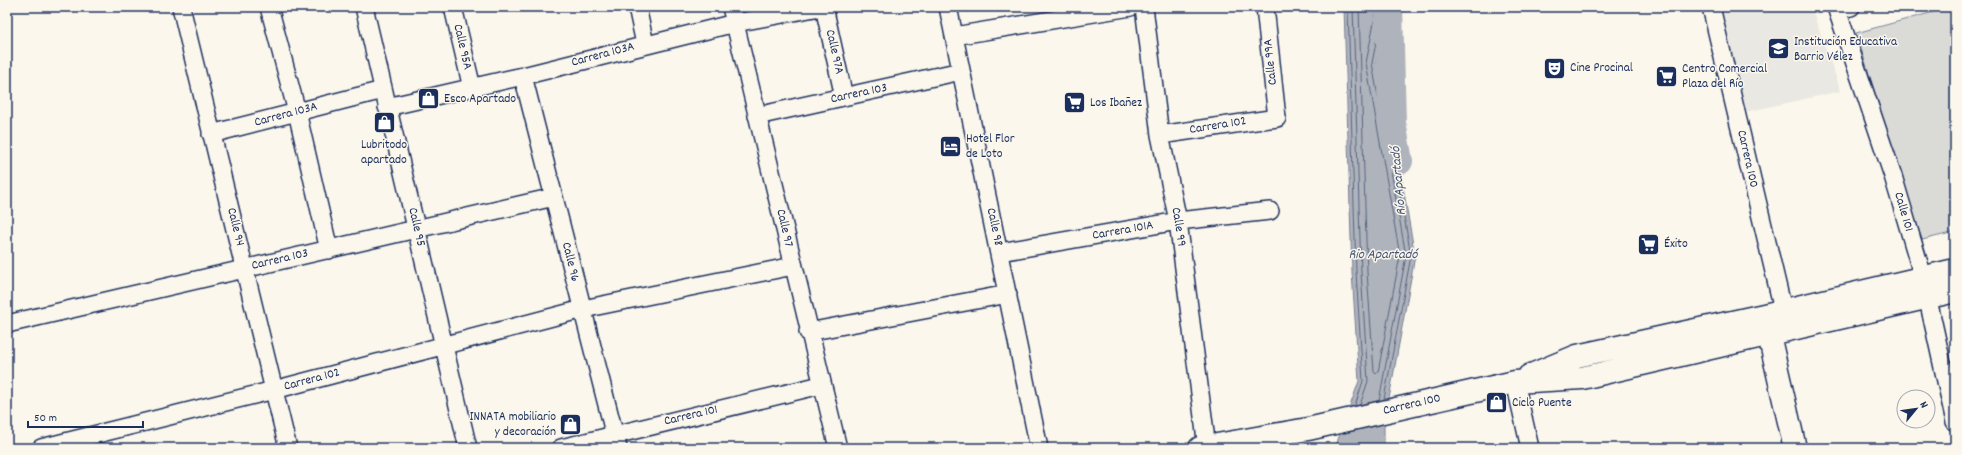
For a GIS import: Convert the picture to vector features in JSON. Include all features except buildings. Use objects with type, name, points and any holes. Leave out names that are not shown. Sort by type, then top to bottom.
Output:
[{"type":"main road","name":"Carrera 100","points":[[1205,448],[1308,429],[1515,382],[1577,356],[1776,322],[1925,288],[1955,270]]},
{"type":"main road","name":"Carrera 100","points":[[1925,288],[1955,291]]},
{"type":"main road","points":[[1776,322],[1795,448]]},
{"type":"main road","name":"Carrera 100","points":[[1267,448],[1308,429]]},
{"type":"street","name":"Calle 94","points":[[181,7],[211,134],[246,268],[288,448]]},
{"type":"street","points":[[269,7],[297,112],[329,250]]},
{"type":"street","name":"Calle 95","points":[[364,7],[468,448]]},
{"type":"street","name":"Calle 95A","points":[[453,7],[472,88]]},
{"type":"street","points":[[637,7],[645,44]]},
{"type":"street","name":"Carrera 103A","points":[[387,107],[523,76],[645,44],[733,15],[820,7]]},
{"type":"street","name":"Calle 97A","points":[[824,7],[844,97]]},
{"type":"street","name":"Calle 98","points":[[948,7],[1000,252],[1039,448]]},
{"type":"street","points":[[954,36],[1063,12],[1131,7]]},
{"type":"street","name":"Calle 99","points":[[1144,7],[1160,135],[1178,221],[1205,448]]},
{"type":"street","name":"Calle 99A","points":[[1266,7],[1277,118]]},
{"type":"street","name":"Carrera 100","points":[[1711,7],[1776,322]]},
{"type":"street","name":"Calle 101","points":[[1841,8],[1893,176],[1925,288],[1955,422]]},
{"type":"street","name":"Calle 97","points":[[733,15],[821,386],[838,448]]},
{"type":"street","name":"Carrera 103","points":[[757,116],[961,71]]},
{"type":"street","name":"Calle 96","points":[[523,76],[616,441]]},
{"type":"street","name":"Carrera 103A","points":[[211,134],[383,90]]},
{"type":"street","name":"Carrera 102","points":[[1160,135],[1277,118]]},
{"type":"street","name":"Carrera 103","points":[[7,324],[554,197]]},
{"type":"street","name":"Carrera 101A","points":[[1000,252],[1178,221],[1270,211]]},
{"type":"street","name":"Carrera 102","points":[[41,448],[65,445],[582,309],[792,266]]},
{"type":"street","points":[[808,332],[1008,294]]},
{"type":"street","points":[[1515,382],[1530,448]]},
{"type":"street","name":"Carrera 101","points":[[560,448],[616,441],[821,386]]},
{"type":"shaded area","name":"Institución Educativa Barrio Vélez","points":[[1721,7],[1811,7],[1841,91],[1745,112]]},
{"type":"shaded area","points":[[1955,7],[1955,232],[1922,240],[1856,33]]},
{"type":"water","name":"Rio Apartadó","points":[[1344,7],[1393,7],[1381,61],[1415,256],[1384,426],[1384,448],[1335,448],[1359,381],[1352,272]]},
{"type":"waterway","name":"Río Apartadó","points":[[1389,7],[1392,123],[1399,161]]},
{"type":"place","name":"Institución Educativa Barrio Vélez","points":[[1778,49]]},
{"type":"place","name":"Cine Procinal","points":[[1555,68]]},
{"type":"place","name":"Centro Comercial Plaza del Río","points":[[1666,76]]},
{"type":"place","name":"Esco Apartado","points":[[429,99]]},
{"type":"place","name":"Los Ibañez","points":[[1075,103]]},
{"type":"place","name":"Lubritodo apartado","points":[[384,123]]},
{"type":"place","name":"Hotel Flor de Loto","points":[[950,146]]},
{"type":"place","name":"Éxito","points":[[1648,244]]},
{"type":"place","name":"Ciclo Puente","points":[[1496,403]]},
{"type":"place","name":"INNATA mobiliario y decoración","points":[[571,424]]}]
